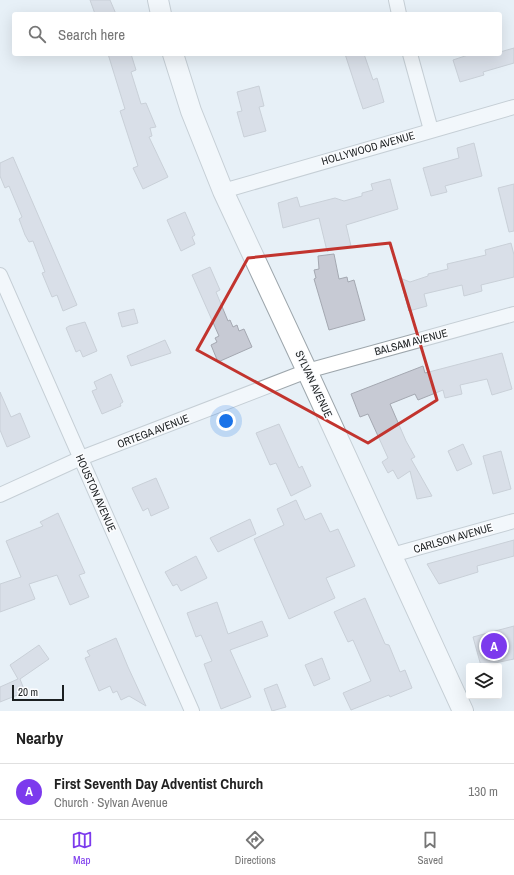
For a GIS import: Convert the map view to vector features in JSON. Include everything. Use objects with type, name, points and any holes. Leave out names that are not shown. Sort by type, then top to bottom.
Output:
[{"type":"street","points":[[158,0],[161,12]]},
{"type":"street","points":[[396,0],[399,12]]},
{"type":"street","name":"SYLVAN AVENUE","points":[[174,56],[191,111],[223,191],[307,370],[463,711]]},
{"type":"street","points":[[411,56],[431,130]]},
{"type":"street","name":"HOLLYWOOD AVENUE","points":[[223,191],[514,107]]},
{"type":"street","name":"HOUSTON AVENUE","points":[[0,275],[192,711]]},
{"type":"street","name":"BALSAM AVENUE","points":[[307,370],[514,314]]},
{"type":"street","name":"ORTEGA AVENUE","points":[[0,495],[81,458],[307,370]]},
{"type":"street","name":"CARLSON AVENUE","points":[[392,555],[514,521]]},
{"type":"highlighted area","points":[[390,243],[437,400],[368,443],[197,350],[248,258]]},
{"type":"building","points":[[90,0],[110,0],[115,12],[94,12]]},
{"type":"building","points":[[514,48],[514,63],[483,72],[484,75],[460,82],[453,60],[465,56],[502,56],[502,51]]},
{"type":"building","points":[[109,56],[132,56],[136,70],[131,72],[141,104],[146,103],[156,127],[150,128],[152,136],[149,137],[168,177],[143,189],[133,168],[138,166],[120,111],[125,109]]},
{"type":"building","points":[[346,56],[365,56],[373,80],[377,78],[384,102],[363,109]]},
{"type":"building","points":[[259,86],[264,106],[259,107],[266,131],[244,137],[237,112],[242,111],[237,92]]},
{"type":"building","points":[[474,143],[482,176],[445,186],[447,192],[431,196],[423,168],[459,158],[457,148]]},
{"type":"building","points":[[13,157],[77,305],[63,311],[57,295],[52,297],[42,273],[45,272],[33,241],[29,242],[25,235],[19,219],[22,217],[9,186],[5,188],[0,176],[0,163]]},
{"type":"building","points":[[390,179],[398,209],[346,225],[351,246],[327,251],[319,218],[283,228],[278,203],[297,197],[300,207],[335,198],[344,201],[362,196],[362,193],[373,190],[371,184]]},
{"type":"building","points":[[514,184],[514,231],[509,232],[498,188]]},
{"type":"building","points":[[185,212],[195,235],[192,237],[195,244],[181,251],[167,220]]},
{"type":"building","points":[[511,243],[514,255],[514,277],[481,285],[482,291],[464,296],[462,285],[424,294],[427,306],[409,311],[400,278],[410,282],[428,276],[428,274],[448,269],[447,264],[486,255],[485,250]]},
{"type":"building","points":[[334,254],[339,279],[347,277],[348,282],[354,280],[365,320],[329,330],[314,279],[316,278],[314,270],[319,269],[318,256]]},
{"type":"building","points":[[210,267],[220,290],[216,292],[228,321],[230,320],[233,327],[237,325],[239,331],[244,329],[252,347],[218,362],[211,345],[217,342],[215,338],[219,336],[192,275]]},
{"type":"building","points":[[134,309],[138,323],[122,327],[118,313]]},
{"type":"building","points":[[85,322],[97,351],[83,357],[80,350],[76,352],[66,328]]},
{"type":"building","points":[[165,340],[171,353],[131,366],[127,356]]},
{"type":"building","points":[[502,353],[512,389],[492,395],[487,379],[460,385],[462,394],[445,398],[443,390],[418,400],[415,394],[390,404],[406,441],[415,457],[411,459],[432,496],[417,499],[410,471],[398,479],[393,470],[388,473],[382,462],[388,458],[368,414],[360,417],[351,394],[423,366],[425,373]]},
{"type":"building","points":[[111,374],[123,402],[120,404],[121,406],[102,414],[92,391],[97,389],[94,382]]},
{"type":"building","points":[[0,392],[11,417],[20,413],[30,437],[7,447],[0,430]]},
{"type":"building","points":[[279,424],[299,468],[302,466],[311,486],[291,496],[276,463],[270,465],[256,433]]},
{"type":"building","points":[[463,444],[472,464],[457,471],[448,451]]},
{"type":"building","points":[[501,451],[511,489],[493,494],[483,456]]},
{"type":"building","points":[[156,478],[169,508],[151,516],[148,508],[143,511],[132,488]]},
{"type":"building","points":[[296,500],[305,520],[321,513],[330,532],[338,529],[355,566],[326,578],[335,598],[289,619],[254,539],[284,525],[277,509]]},
{"type":"building","points":[[58,513],[85,573],[79,575],[89,597],[70,605],[57,575],[29,584],[35,599],[0,612],[0,584],[21,577],[6,541],[43,526],[40,522]]},
{"type":"building","points":[[250,519],[256,534],[218,552],[210,538]]},
{"type":"building","points":[[514,540],[514,556],[477,566],[478,572],[439,584],[427,564]]},
{"type":"building","points":[[196,556],[207,578],[181,591],[177,584],[173,586],[165,572]]},
{"type":"building","points":[[365,598],[385,644],[389,645],[400,672],[405,670],[412,688],[390,697],[389,695],[351,710],[343,693],[371,681],[353,640],[348,642],[334,612]]},
{"type":"building","points":[[217,602],[228,634],[262,621],[268,636],[230,650],[251,697],[221,709],[204,664],[212,661],[201,635],[196,637],[187,613]]},
{"type":"building","points":[[514,626],[514,659],[495,663],[480,663],[473,637]]},
{"type":"building","points":[[116,638],[146,706],[129,696],[121,700],[117,691],[113,693],[110,686],[99,691],[85,658],[90,656],[87,651]]},
{"type":"building","points":[[39,645],[49,659],[20,679],[25,692],[0,702],[0,687],[18,679],[10,665]]},
{"type":"building","points":[[322,658],[330,679],[314,686],[305,665]]},
{"type":"building","points":[[277,684],[286,707],[272,711],[264,689]]},
{"type":"place","name":"First Seventh Day Adventist Church","points":[[494,646]]}]
